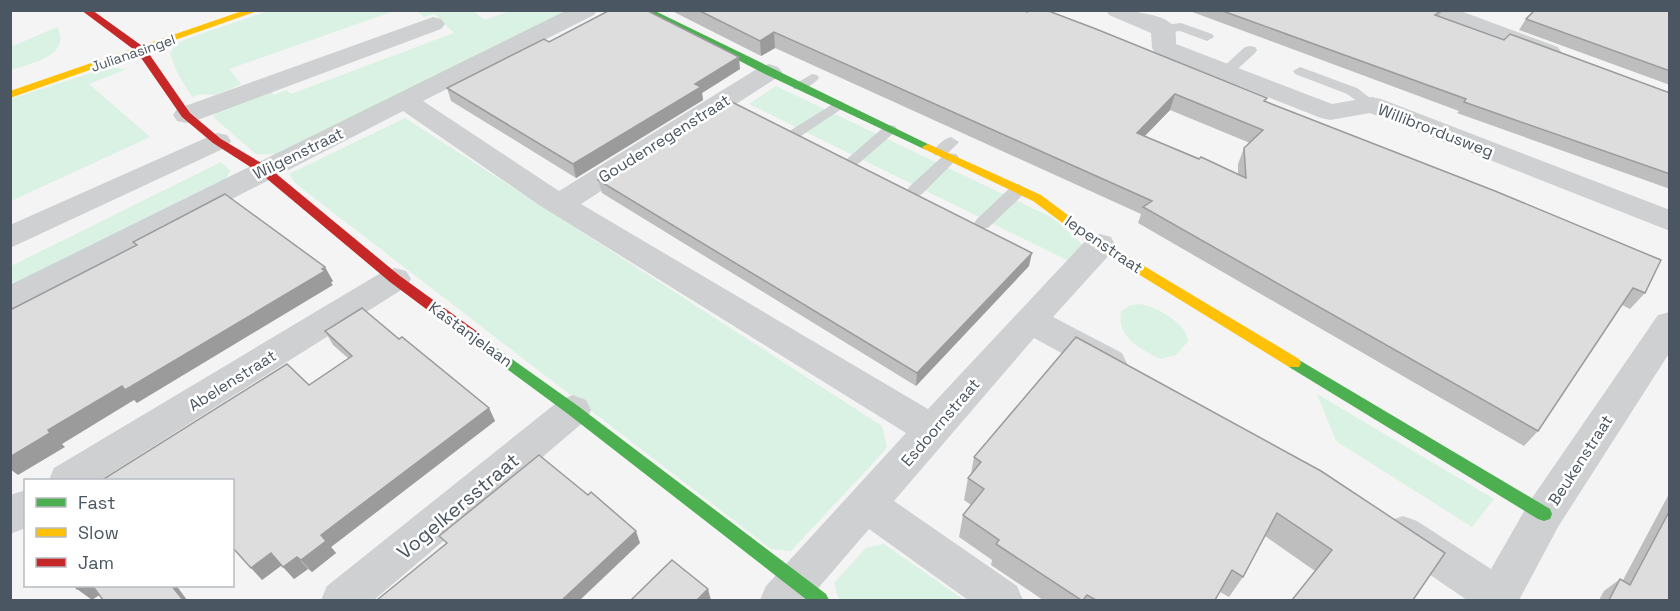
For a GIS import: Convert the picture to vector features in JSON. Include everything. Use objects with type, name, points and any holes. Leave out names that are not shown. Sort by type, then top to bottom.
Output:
[{"type":"street","name":"Kastanjelaan","points":[[85,10],[127,33],[186,115],[217,141],[264,170],[395,279],[573,410],[799,594]]},
{"type":"street","name":"Julianasingel","points":[[10,95],[256,10]]},
{"type":"street","name":"Wilgenstraat","points":[[10,299],[586,10]]},
{"type":"street","name":"Iepenstraat","points":[[645,10],[838,105],[890,129],[948,150],[1037,198],[1100,245],[1544,514]]},
{"type":"street","points":[[1117,10],[1163,29]]},
{"type":"street","points":[[1435,10],[1570,60]]},
{"type":"street","points":[[1472,24],[1492,10]]},
{"type":"street","points":[[186,115],[433,24]]},
{"type":"street","name":"Willibrordusweg","points":[[1163,29],[1164,48],[1222,78],[1330,112],[1372,105],[1670,221]]},
{"type":"street","name":"Julianasingel","points":[[100,43],[127,33]]},
{"type":"street","name":"Goudenregenstraat","points":[[560,204],[769,72]]},
{"type":"street","points":[[405,101],[560,204],[933,430]]},
{"type":"street","points":[[10,238],[217,141]]},
{"type":"street","name":"Esdoornstraat","points":[[799,594],[867,505],[1030,320],[1100,245]]},
{"type":"street","name":"Abelenstraat","points":[[71,479],[395,279]]},
{"type":"street","points":[[1030,320],[1143,381]]},
{"type":"street","name":"Beukenstraat","points":[[1498,599],[1544,514],[1670,324]]},
{"type":"street","name":"Vogelkersstraat","points":[[342,600],[573,410]]},
{"type":"street","points":[[867,505],[1002,600]]},
{"type":"street","points":[[10,516],[24,508]]},
{"type":"street","points":[[1379,517],[1498,599]]},
{"type":"lane","points":[[1163,29],[1180,27],[1207,37]]},
{"type":"lane","points":[[1222,78],[1250,50]]},
{"type":"lane","points":[[1300,71],[1352,91],[1372,105]]},
{"type":"lane","points":[[799,86],[812,78]]},
{"type":"lane","points":[[796,133],[838,105]]},
{"type":"lane","points":[[853,161],[890,129]]},
{"type":"lane","points":[[915,191],[948,150]]},
{"type":"lane","points":[[982,224],[1018,189]]},
{"type":"green space","points":[[268,11],[394,11],[229,69],[241,84],[216,95],[202,94],[192,97],[178,74],[170,54],[174,46],[186,39]]},
{"type":"green space","points":[[417,11],[473,11],[485,20],[510,11],[572,11],[277,154],[256,154],[213,117],[217,111],[269,89],[274,95],[287,90],[291,94],[454,33],[434,14],[424,17]]},
{"type":"green space","points":[[57,27],[60,37],[59,45],[54,51],[38,61],[11,70],[11,47]]},
{"type":"green space","points":[[103,69],[127,69],[89,84],[150,137],[11,201],[10,99]]},
{"type":"green space","points":[[776,86],[1053,218],[1083,245],[1069,261],[749,104]]},
{"type":"green space","points":[[405,118],[882,426],[887,448],[791,551],[771,549],[296,184],[289,174]]},
{"type":"green space","points":[[221,162],[230,171],[224,183],[11,290],[11,266]]},
{"type":"green space","points":[[1140,304],[1162,312],[1182,328],[1188,341],[1176,355],[1161,359],[1138,347],[1126,335],[1120,320],[1121,311],[1131,305]]},
{"type":"green space","points":[[1317,394],[1494,499],[1472,527],[1336,441]]},
{"type":"green space","points":[[884,544],[964,600],[839,600],[834,583],[866,548]]},
{"type":"building","points":[[610,10],[646,10],[739,57],[695,84],[701,87],[573,164],[447,88],[544,39],[549,42]]},
{"type":"building","points":[[698,10],[1024,10],[1027,12],[1046,10],[1267,98],[1264,101],[1495,191],[1661,260],[1645,293],[1633,288],[1538,431],[1143,207],[1152,201],[774,32],[760,41]],"holes":[[[1175,94],[1263,130],[1244,148],[1246,178],[1201,157],[1199,159],[1137,133]]]},
{"type":"building","points":[[1220,10],[1442,10],[1435,15],[1504,40],[1510,34],[1670,93],[1670,174],[1464,102],[1466,99]]},
{"type":"building","points":[[1535,10],[1670,10],[1670,71],[1526,19]]},
{"type":"building","points":[[726,99],[1032,253],[917,373],[598,180]]},
{"type":"building","points":[[225,194],[325,267],[322,269],[325,271],[125,390],[122,386],[48,430],[50,433],[10,457],[10,310],[137,245],[133,242]]},
{"type":"building","points":[[362,308],[399,339],[402,337],[489,408],[321,535],[326,541],[301,560],[297,557],[283,567],[271,553],[251,568],[234,549],[234,479],[104,479],[287,364],[309,385],[352,356],[325,331]]},
{"type":"building","points":[[1076,337],[1321,471],[1445,553],[1413,600],[1292,600],[1332,550],[1277,513],[1243,577],[1232,570],[1215,600],[1096,600],[1087,595],[1081,600],[996,544],[999,540],[963,515],[984,489],[968,478],[981,462],[974,457]]},
{"type":"building","points":[[539,455],[588,495],[591,492],[636,531],[562,600],[377,600],[447,543],[439,536]]},
{"type":"building","points":[[1670,510],[1670,600],[1609,600],[1620,579],[1630,585]]},
{"type":"building","points":[[672,560],[708,589],[697,600],[631,600]]},
{"type":"building","points":[[93,587],[173,587],[183,600],[103,600]]},
{"type":"traffic: fast","points":[[645,10],[928,147]]},
{"type":"traffic: fast","points":[[474,337],[820,600]]},
{"type":"traffic: fast","points":[[1294,363],[1544,514]]},
{"type":"traffic: slow","points":[[10,95],[256,10]]},
{"type":"traffic: slow","points":[[928,147],[1037,198],[1100,245],[1294,363]]},
{"type":"traffic: jam","points":[[85,10],[141,50],[186,115],[217,141],[264,170],[395,279],[474,337]]}]
